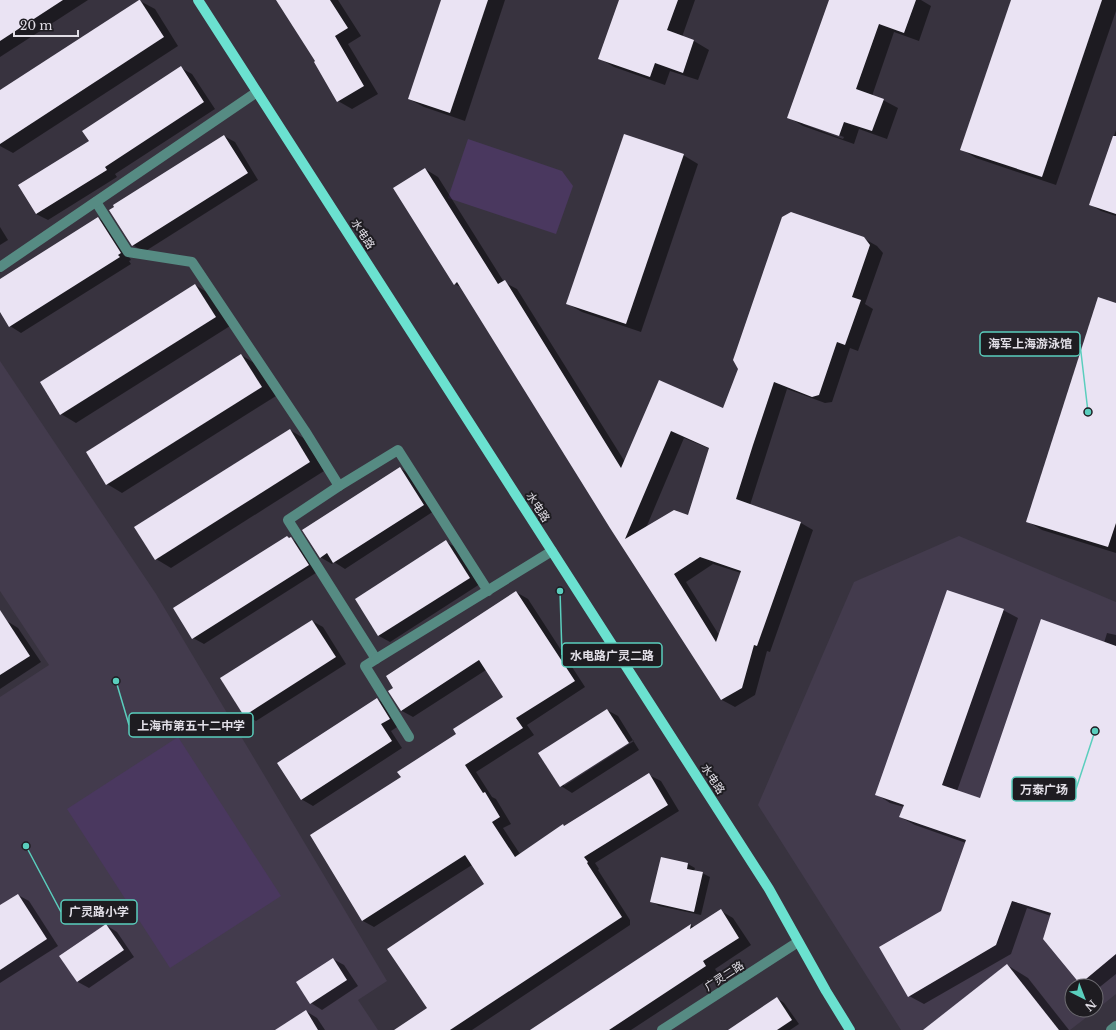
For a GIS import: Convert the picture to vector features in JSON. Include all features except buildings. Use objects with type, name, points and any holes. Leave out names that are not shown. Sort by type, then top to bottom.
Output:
[{"type":"main road","name":"水电路","points":[[198,0],[769,889],[826,991],[850,1030]]},
{"type":"street","points":[[0,267],[257,92]]},
{"type":"street","points":[[96,202],[128,252],[192,262],[304,431],[338,486]]},
{"type":"street","points":[[376,659],[288,520],[338,486],[398,450],[488,590]]},
{"type":"street","points":[[409,737],[365,666],[552,551]]},
{"type":"street","name":"广灵二路","points":[[662,1030],[798,942]]},
{"type":"street","points":[[1111,1030],[1116,1026]]},
{"type":"shaded area","points":[[468,139],[562,171],[573,186],[556,234],[448,198]]},
{"type":"shaded area","points":[[0,361],[156,594],[387,981],[358,1000],[378,1030],[0,1030],[0,697],[49,665],[0,591]]},
{"type":"shaded area","points":[[959,536],[1116,602],[1116,994],[1104,1004],[1104,978],[1064,978],[1064,1018],[1086,1018],[1070,1030],[901,1030],[758,805],[854,582]]},
{"type":"shaded area","points":[[178,737],[281,896],[170,968],[67,809]]},
{"type":"place","name":"海军上海游泳馆","points":[[1088,412]]},
{"type":"place","name":"水电路广灵二路","points":[[560,591]]},
{"type":"place","name":"上海市第五十二中学","points":[[116,681]]},
{"type":"place","name":"万泰广场","points":[[1095,731]]},
{"type":"place","name":"广灵路小学","points":[[26,846]]}]
